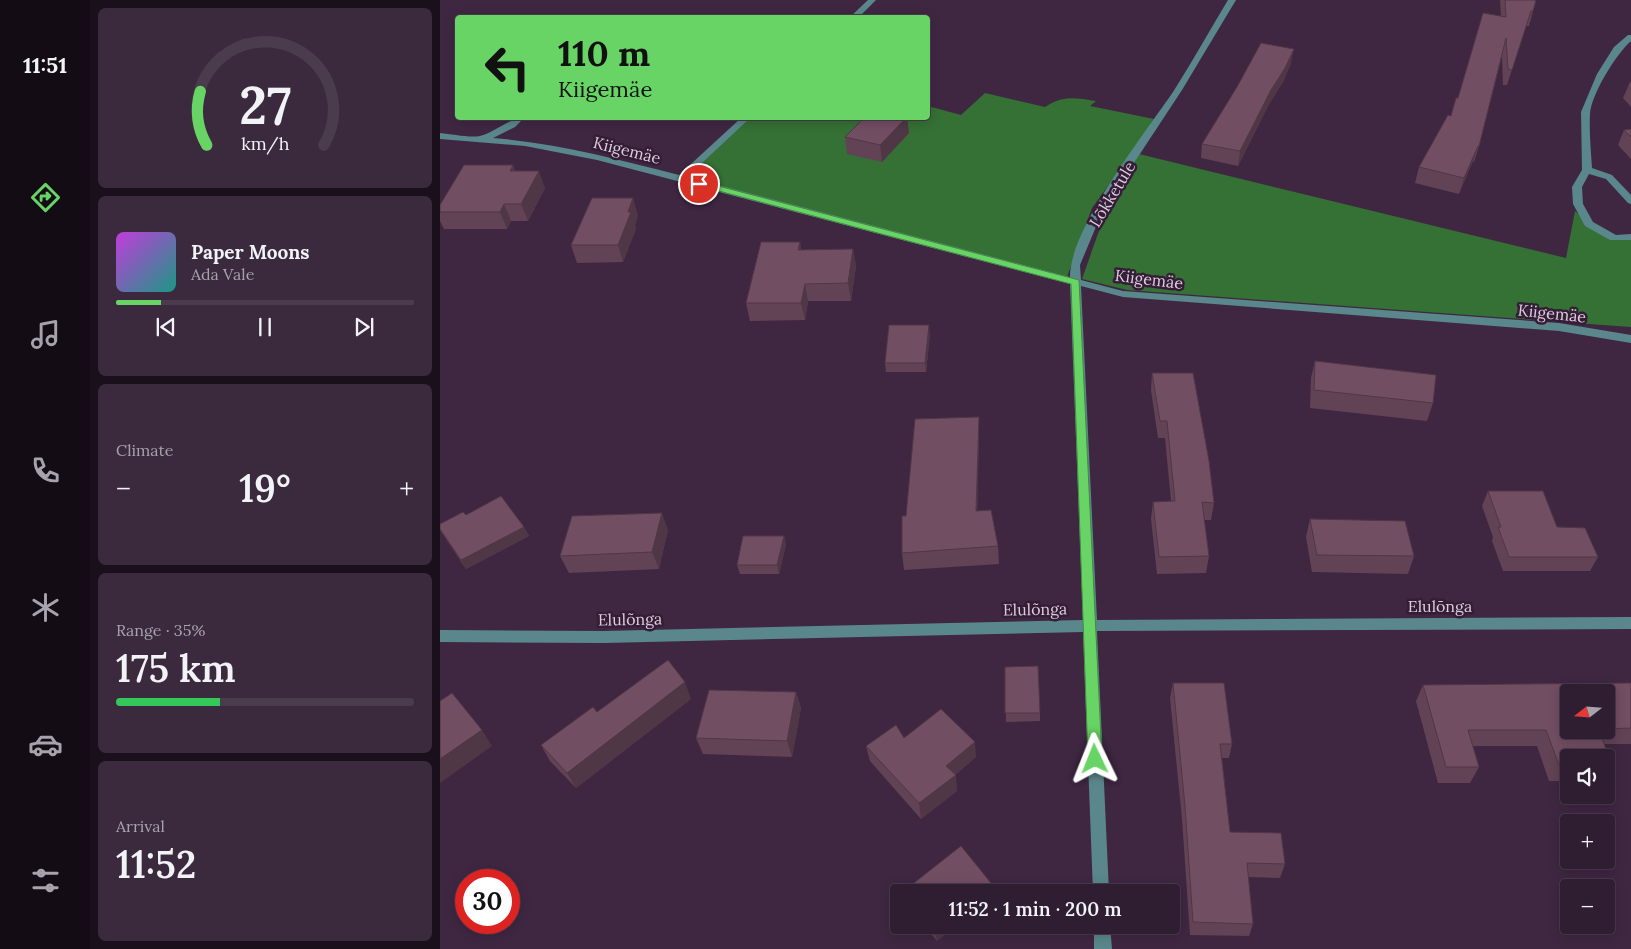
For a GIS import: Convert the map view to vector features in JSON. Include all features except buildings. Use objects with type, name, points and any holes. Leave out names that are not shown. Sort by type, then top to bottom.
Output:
[{"type":"street","points":[[856,15],[872,0]]},
{"type":"street","name":"Lõkketule","points":[[1100,884],[1075,265],[1098,210],[1178,90],[1232,0]]},
{"type":"street","points":[[1631,37],[1617,48],[1600,74],[1585,112],[1586,170],[1577,187],[1578,204],[1589,224],[1614,238],[1631,237]]},
{"type":"street","points":[[478,139],[498,132],[517,120]]},
{"type":"street","points":[[680,179],[744,120]]},
{"type":"street","name":"Kiigemäe","points":[[440,136],[525,144],[598,157],[1123,294],[1559,327],[1631,340]]},
{"type":"street","points":[[1586,170],[1609,178],[1631,201]]},
{"type":"street","name":"Elulõnga","points":[[440,636],[604,637],[1090,626],[1631,623]]},
{"type":"street","points":[[1102,934],[1103,949]]},
{"type":"green space","points":[[985,93],[1045,107],[1064,99],[1076,98],[1096,101],[1090,106],[1154,119],[1092,208],[1067,277],[679,180],[744,120],[930,120],[930,107],[961,115]]},
{"type":"green space","points":[[1139,154],[1566,258],[1575,211],[1601,230],[1615,235],[1631,236],[1631,327],[1127,290],[1082,279],[1106,211]]},
{"type":"route","points":[[699,184],[1076,282],[1095,759]]}]
